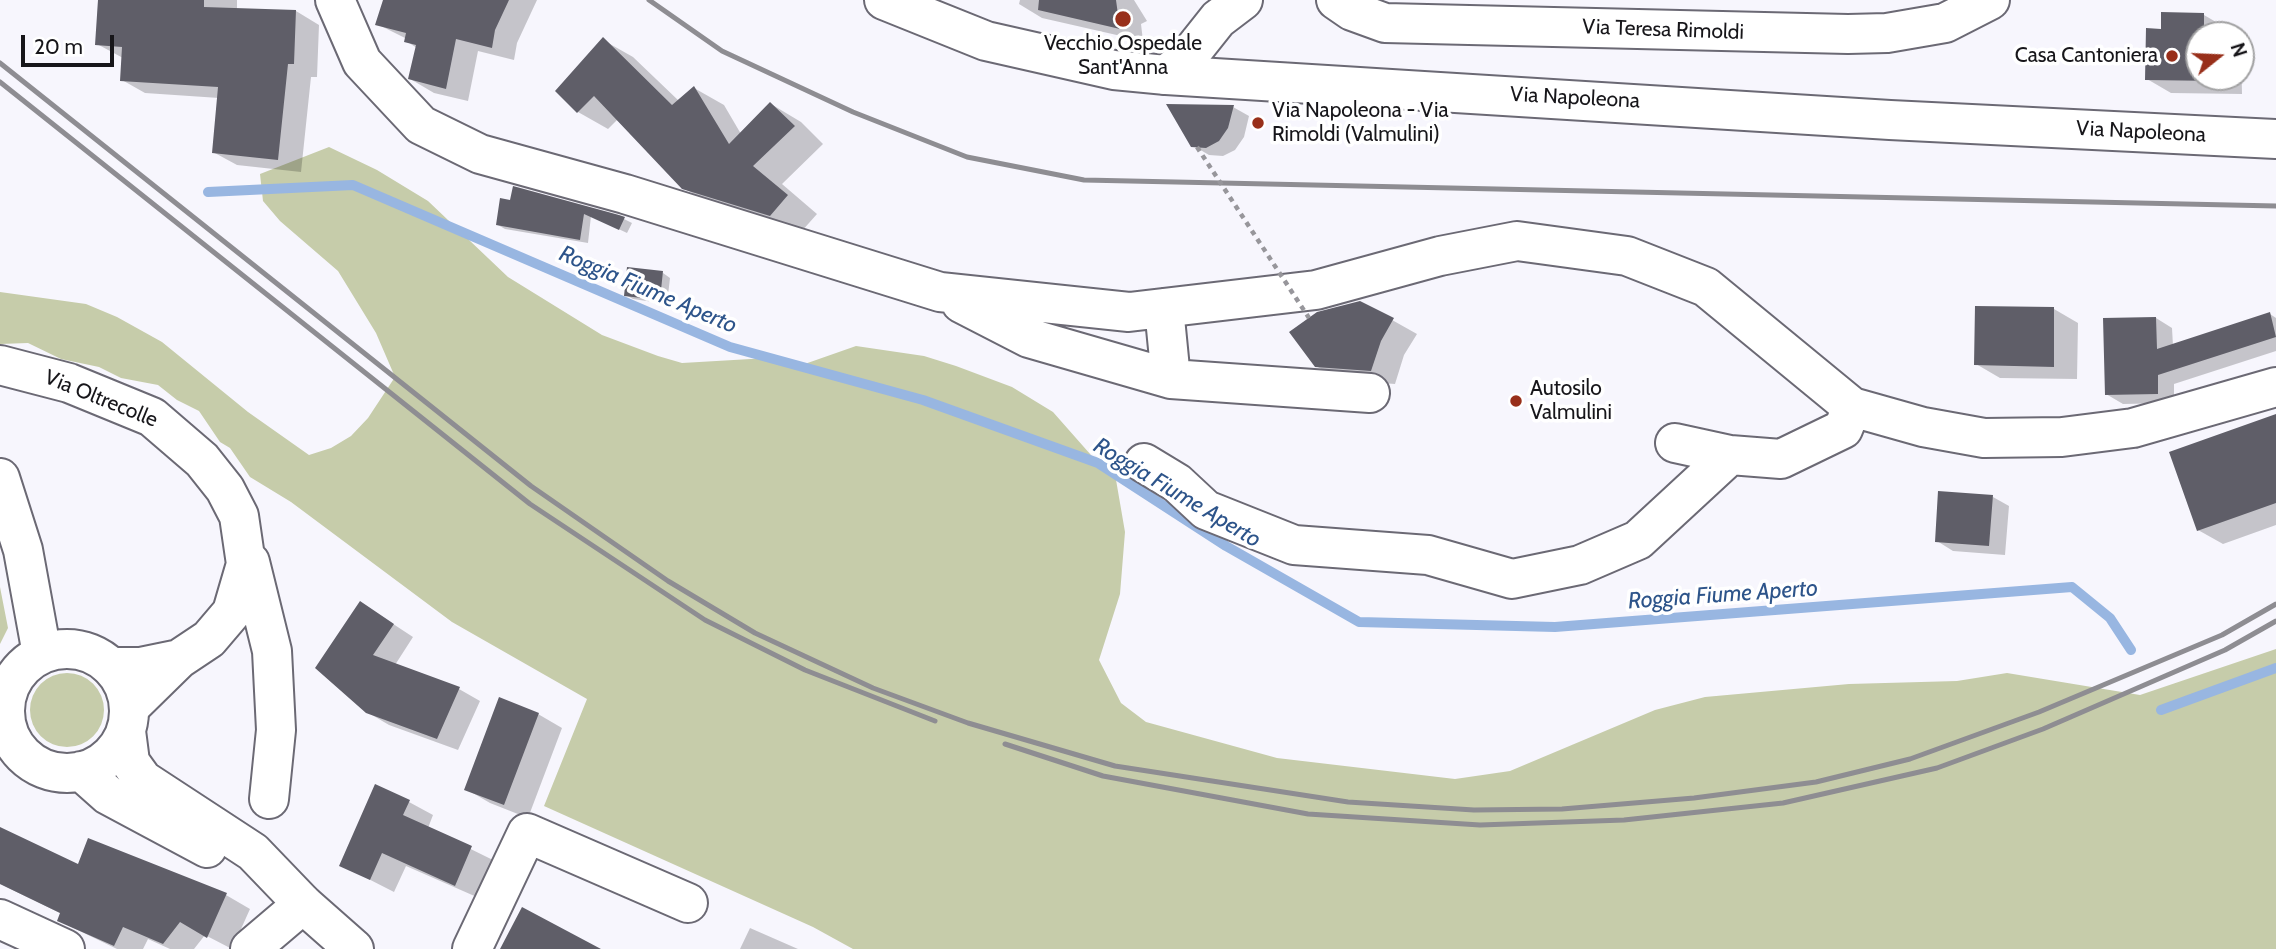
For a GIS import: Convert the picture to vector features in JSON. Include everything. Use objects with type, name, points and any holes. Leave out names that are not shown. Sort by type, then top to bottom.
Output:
[{"type":"street","points":[[335,0],[362,62],[412,116],[421,125],[480,154],[625,194],[940,292],[1029,338],[1171,379],[1370,393]]},
{"type":"street","name":"Via Napoleona","points":[[884,0],[986,41],[1114,70],[1890,120],[2276,139]]},
{"type":"street","points":[[1166,75],[1187,58],[1218,19],[1243,0]]},
{"type":"street","name":"Via Teresa Rimoldi","points":[[1336,0],[1352,11],[1385,23],[1848,34],[1887,33],[1945,23],[1990,0]]},
{"type":"street","points":[[940,292],[1129,313],[1316,290],[1440,256],[1517,240],[1627,256],[1706,287],[1852,407],[1923,427],[1984,438],[2062,437],[2133,428],[2276,387]]},
{"type":"street","points":[[1164,308],[1171,379]]},
{"type":"street","name":"Via Oltrecolle","points":[[0,365],[26,369],[107,397],[152,417],[192,448],[225,489],[239,516],[246,546],[245,576],[232,612],[209,639],[179,659],[127,720]]},
{"type":"street","points":[[1675,443],[1730,455],[1780,459],[1843,429],[1852,407]]},
{"type":"street","points":[[1144,463],[1177,483],[1206,510],[1294,545],[1428,555],[1512,579],[1580,565],[1638,540],[1730,455]]},
{"type":"street","points":[[0,478],[60,652]]},
{"type":"street","points":[[246,546],[272,651],[276,730],[269,799]]},
{"type":"street","points":[[127,720],[107,758],[81,771],[56,772],[33,763],[18,748],[8,730],[6,702],[12,681],[28,663],[60,652],[99,657],[111,667],[124,686],[127,720],[130,762],[143,780],[253,852],[317,949]]},
{"type":"street","name":"Via Oltrecolle","points":[[111,667],[140,667],[179,659]]},
{"type":"street","points":[[81,771],[108,795],[197,842],[238,868],[294,911],[354,949]]},
{"type":"street","points":[[472,949],[527,833],[688,903]]},
{"type":"street","points":[[250,949],[294,911]]},
{"type":"street","points":[[0,919],[65,949]]},
{"type":"path","points":[[1197,147],[1309,317]]},
{"type":"green space","points":[[329,147],[377,170],[428,201],[508,277],[602,335],[658,356],[682,363],[768,358],[799,366],[856,346],[924,356],[956,366],[1012,387],[1053,412],[1098,463],[1115,474],[1125,532],[1120,594],[1099,660],[1121,703],[1146,722],[1277,758],[1455,779],[1510,771],[1655,710],[1705,697],[1849,684],[1957,681],[2007,673],[2140,695],[2276,649],[2276,949],[853,949],[813,927],[544,806],[587,699],[452,622],[291,502],[250,477],[230,448],[220,442],[199,411],[177,400],[158,385],[121,378],[99,367],[61,359],[28,343],[0,344],[0,292],[86,304],[117,317],[162,342],[248,412],[309,455],[331,448],[351,436],[368,418],[395,377],[376,333],[338,271],[280,221],[263,201],[260,174]]},
{"type":"green space","points":[[0,587],[8,628],[0,644]]},
{"type":"green space","points":[[67,673],[81,676],[93,684],[101,696],[104,710],[101,724],[93,736],[81,744],[67,747],[53,744],[41,736],[33,724],[30,710],[33,696],[41,684],[53,676]]},
{"type":"building","points":[[98,0],[204,0],[204,7],[296,10],[294,64],[288,64],[278,160],[212,153],[218,87],[120,81],[122,47],[95,45]]},
{"type":"building","points":[[383,0],[509,0],[495,30],[492,48],[456,39],[446,89],[408,79],[416,45],[404,42],[406,33],[375,25]]},
{"type":"building","points":[[1039,0],[1116,0],[1120,29],[1038,10]]},
{"type":"building","name":"Casa Cantoniera","points":[[2161,12],[2204,13],[2204,21],[2185,21],[2185,81],[2145,80],[2146,28],[2161,29]]},
{"type":"building","points":[[603,37],[672,105],[694,86],[729,144],[770,102],[795,126],[753,166],[788,195],[770,216],[682,189],[594,96],[577,113],[555,91]]},
{"type":"building","points":[[1166,104],[1234,105],[1228,128],[1219,141],[1206,148],[1191,147]]},
{"type":"building","points":[[513,186],[625,217],[619,230],[584,214],[580,240],[496,225],[500,198],[510,200]]},
{"type":"building","points":[[627,267],[663,271],[660,300],[624,296]]},
{"type":"building","points":[[1360,301],[1394,318],[1381,341],[1371,371],[1315,367],[1289,332],[1317,312]]},
{"type":"building","points":[[1975,306],[2054,307],[2054,367],[1974,365]]},
{"type":"building","points":[[2270,312],[2276,337],[2158,375],[2158,394],[2105,395],[2103,318],[2156,317],[2157,349]]},
{"type":"building","points":[[2276,414],[2276,503],[2197,531],[2169,452]]},
{"type":"building","points":[[1938,491],[1993,495],[1989,546],[1935,542]]},
{"type":"building","points":[[360,601],[394,624],[373,655],[460,687],[437,739],[366,713],[315,668]]},
{"type":"building","points":[[499,697],[539,713],[504,805],[464,790]]},
{"type":"building","points":[[375,784],[410,800],[403,815],[472,846],[455,886],[382,853],[370,880],[339,866]]},
{"type":"building","points":[[0,827],[78,864],[88,838],[227,893],[207,938],[180,922],[163,944],[123,927],[114,946],[57,921],[60,913],[0,884]]},
{"type":"building","points":[[522,907],[601,949],[500,949]]},
{"type":"waterway","name":"Roggia Fiume Aperto","points":[[208,192],[353,185],[730,347],[923,400],[1098,463],[1226,546],[1359,622],[1555,627],[2072,587],[2110,618],[2131,650]]},
{"type":"waterway","name":"Roggia Fiume Aperto","points":[[2161,710],[2276,668]]},
{"type":"railway","points":[[649,0],[722,51],[853,112],[967,157],[1084,180],[2276,206]]},
{"type":"railway","points":[[0,63],[531,486],[668,581],[755,633],[873,688],[968,723],[1115,766],[1348,802],[1474,810],[1562,809],[1694,798],[1816,782],[1910,759],[2039,712],[2222,635],[2276,604]]},
{"type":"railway","points":[[0,82],[530,504],[705,620],[805,670],[935,721]]},
{"type":"railway","points":[[1005,744],[1103,776],[1308,814],[1480,825],[1624,820],[1783,803],[1937,768],[2043,729],[2225,650],[2276,621]]},
{"type":"place","name":"Vecchio Ospedale Sant'Anna","points":[[1123,19]]},
{"type":"place","name":"Casa Cantoniera","points":[[2172,56]]},
{"type":"place","name":"Via Napoleona - Via Rimoldi (Valmulini)","points":[[1258,123]]},
{"type":"place","name":"Autosilo Valmulini","points":[[1516,401]]}]
